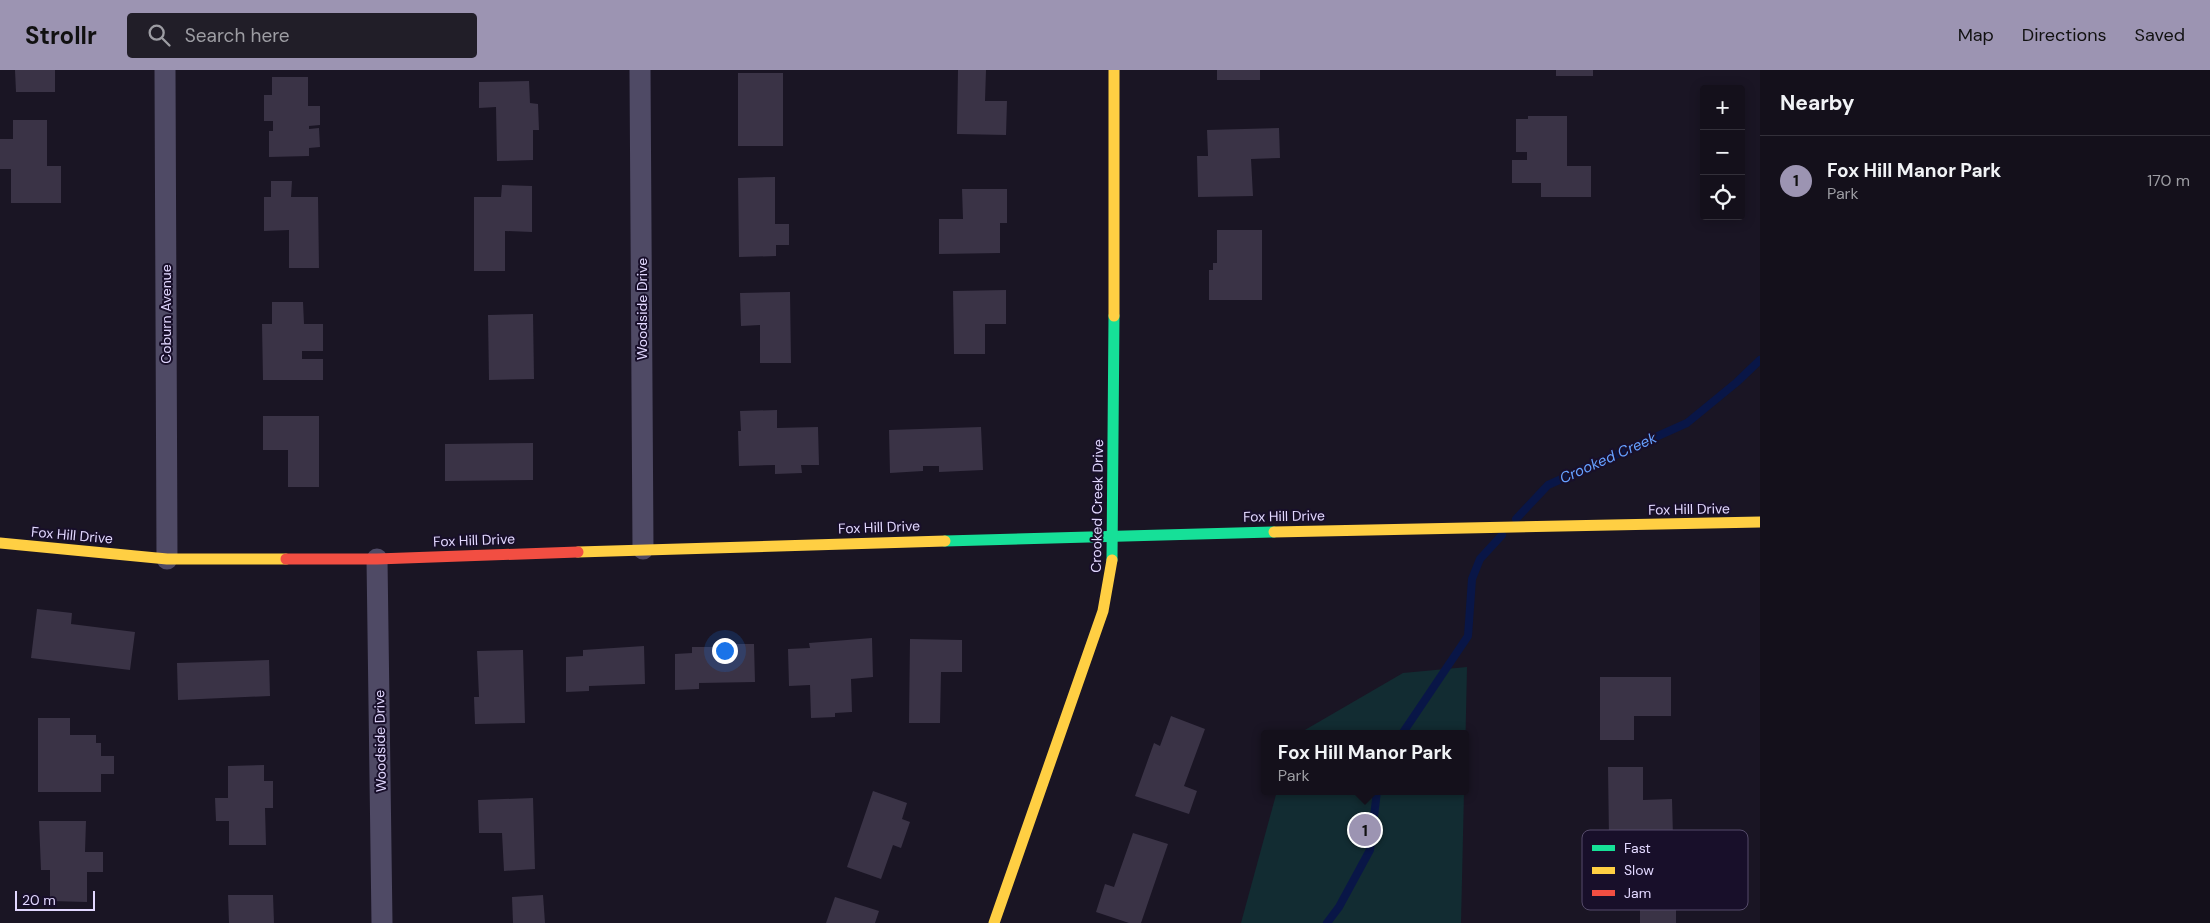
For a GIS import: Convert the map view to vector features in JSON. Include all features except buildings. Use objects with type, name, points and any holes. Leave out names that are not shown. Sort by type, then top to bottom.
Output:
[{"type":"street","name":"Coburn Avenue","points":[[165,70],[167,559]]},
{"type":"street","name":"Woodside Drive","points":[[640,70],[643,549]]},
{"type":"street","name":"Crooked Creek Drive","points":[[994,923],[1103,611],[1111,575],[1114,535],[1114,70]]},
{"type":"street","name":"Fox Hill Drive","points":[[0,543],[167,559],[377,559],[1114,535],[1760,522]]},
{"type":"street","name":"Woodside Drive","points":[[377,559],[382,923]]},
{"type":"green space","points":[[1467,667],[1466,730],[1305,730],[1403,673]]},
{"type":"green space","points":[[1276,795],[1464,795],[1461,923],[1241,923]]},
{"type":"waterway","name":"Crooked Creek","points":[[1516,519],[1548,485],[1687,423],[1737,382],[1760,360]]},
{"type":"waterway","name":"Crooked Creek","points":[[1405,730],[1468,636],[1472,579],[1480,559],[1502,535]]},
{"type":"waterway","name":"Crooked Creek","points":[[1327,923],[1339,907],[1370,850],[1377,795]]},
{"type":"traffic: fast","points":[[1112,560],[1114,316]]},
{"type":"traffic: fast","points":[[945,541],[1274,532]]},
{"type":"traffic: slow","points":[[1114,70],[1114,316]]},
{"type":"traffic: slow","points":[[1274,532],[1760,522]]},
{"type":"traffic: slow","points":[[578,552],[945,541]]},
{"type":"traffic: slow","points":[[0,543],[167,559],[286,559]]},
{"type":"traffic: slow","points":[[994,923],[1103,611],[1112,560]]},
{"type":"traffic: jam","points":[[286,559],[377,559],[578,552]]},
{"type":"place","name":"Fox Hill Manor Park","points":[[1365,830]]}]
